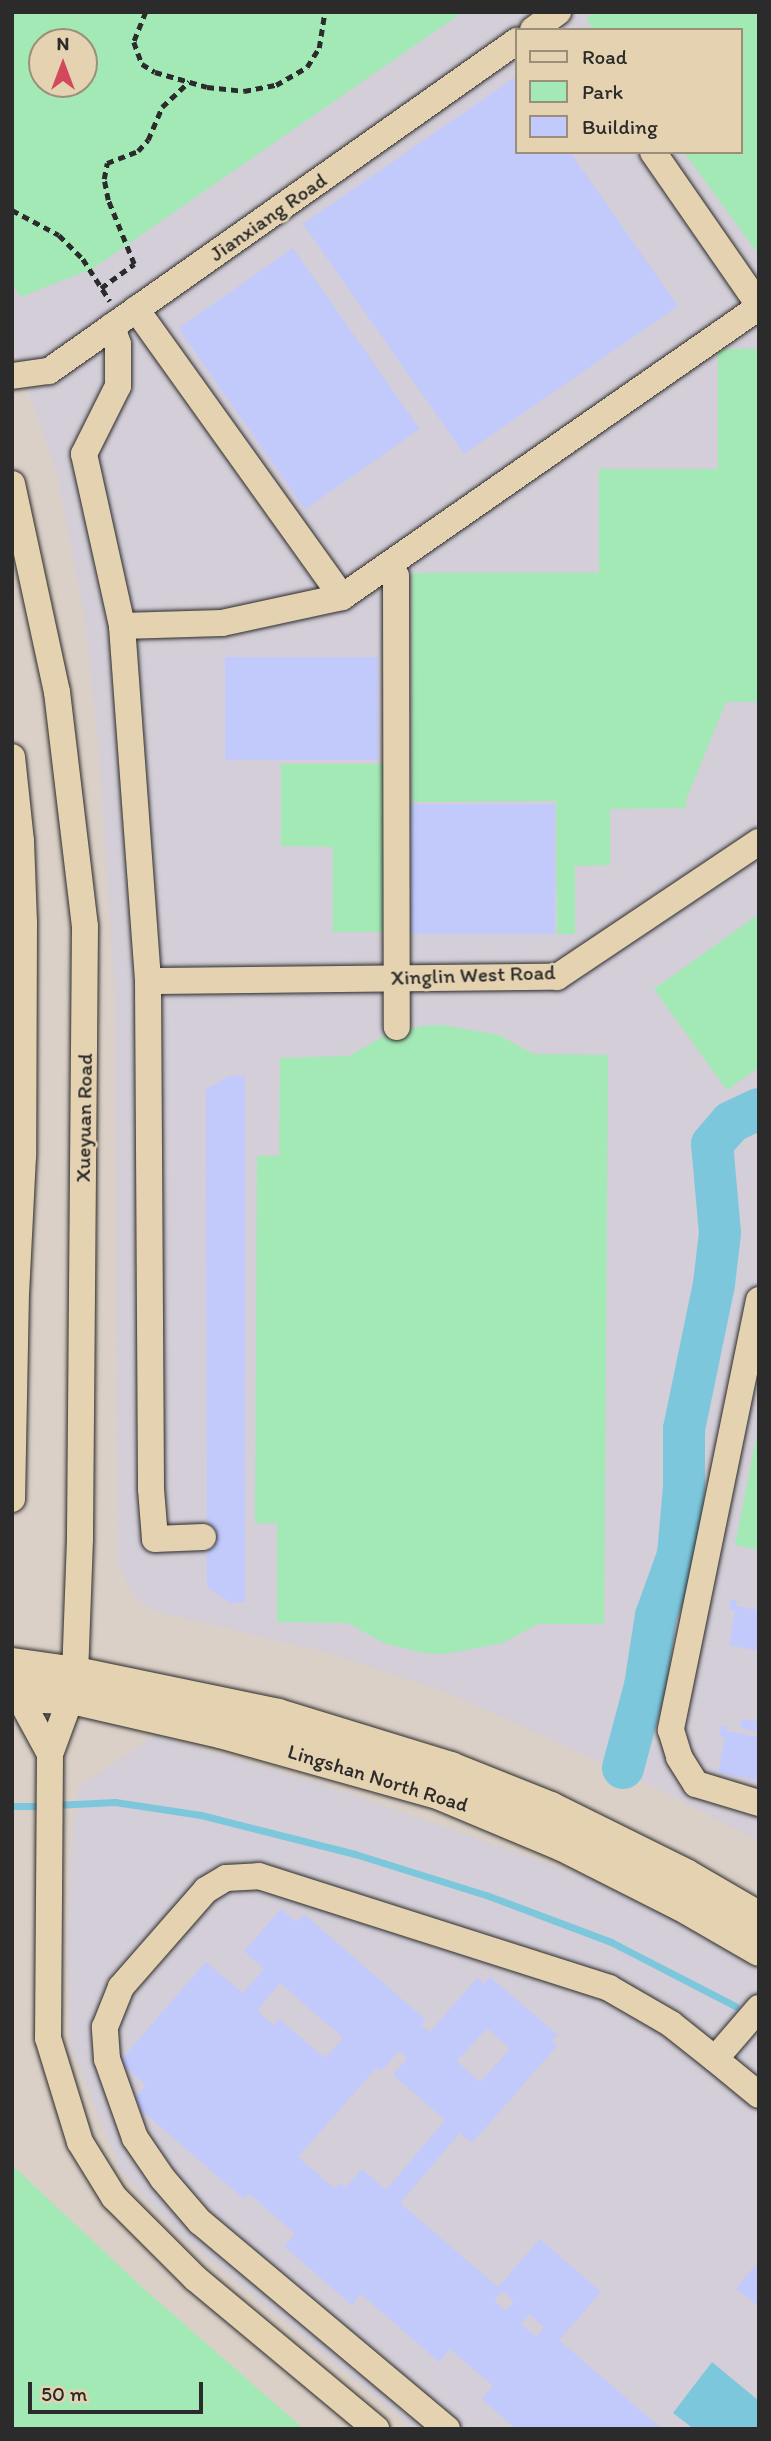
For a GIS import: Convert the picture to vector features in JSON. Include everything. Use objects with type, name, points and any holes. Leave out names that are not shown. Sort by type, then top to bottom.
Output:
[{"type":"main road","name":"Lingshan North Road","points":[[14,1682],[73,1685],[278,1715],[450,1768],[550,1808],[685,1875],[759,1918]]},
{"type":"main road","name":"Lingshan North Road","points":[[73,1685],[220,1731],[440,1793],[562,1844],[681,1904],[759,1950]]},
{"type":"street","points":[[538,28],[561,18]]},
{"type":"street","name":"Jianxiang Road","points":[[12,376],[49,371],[516,42]]},
{"type":"street","points":[[122,626],[222,622],[342,597],[759,306],[654,154]]},
{"type":"street","points":[[123,318],[342,597]]},
{"type":"street","points":[[123,318],[118,344],[118,386],[85,454],[122,626],[148,981],[151,1489],[155,1539],[203,1537]]},
{"type":"street","name":"Xueyuan Road","points":[[12,484],[57,692],[85,926],[80,1539],[73,1685],[50,1754],[48,2038],[80,2141],[114,2197],[195,2278],[376,2429]]},
{"type":"street","points":[[387,566],[396,576],[397,1027]]},
{"type":"street","points":[[12,757],[17,841],[23,1156],[16,1292],[12,1499]]},
{"type":"street","name":"Xinglin West Road","points":[[148,981],[557,977],[759,842]]},
{"type":"street","points":[[759,1300],[747,1419],[671,1730],[679,1758],[696,1784],[759,1804]]},
{"type":"street","name":"Xueyuan Road","points":[[14,1682],[50,1754]]},
{"type":"street","points":[[447,2429],[200,2222],[163,2179],[135,2138],[107,2059],[105,2027],[121,1986],[206,1889],[226,1878],[259,1876],[609,1988],[671,2024],[759,2095]]},
{"type":"street","points":[[715,2059],[759,2008]]},
{"type":"path","points":[[146,12],[135,33],[138,57],[155,72],[225,90],[244,91],[292,79],[314,60],[319,48],[325,12]]},
{"type":"path","points":[[101,288],[134,264],[108,200],[104,179],[107,163],[113,158],[138,151],[148,139],[162,107],[190,82]]},
{"type":"path","points":[[12,209],[59,235],[83,259],[123,318]]},
{"type":"shaded area","points":[[12,12],[759,12],[759,1841],[644,1782],[446,1692],[329,1653],[162,1613],[145,1606],[132,1594],[118,1564],[115,991],[98,741],[85,619],[58,478],[12,343]]},
{"type":"shaded area","points":[[155,1735],[322,1784],[586,1877],[711,1938],[759,1973],[759,2429],[413,2429],[176,2232],[120,2170],[70,2044],[67,1942],[71,1854],[78,1787]]},
{"type":"green space","points":[[12,12],[463,12],[92,269],[20,297],[12,282]]},
{"type":"green space","points":[[595,12],[759,12],[759,255],[685,154],[743,154],[743,28],[593,28],[586,19]]},
{"type":"green space","points":[[718,349],[759,349],[759,702],[726,702],[686,800],[686,808],[610,809],[610,865],[575,866],[575,934],[557,934],[556,801],[412,802],[412,573],[599,573],[599,469],[718,469]]},
{"type":"green space","points":[[281,764],[384,764],[384,932],[333,932],[333,847],[281,846]]},
{"type":"green space","points":[[759,914],[759,1067],[727,1090],[654,989]]},
{"type":"green space","points":[[442,1025],[499,1035],[533,1054],[608,1055],[604,1624],[538,1624],[503,1643],[445,1654],[424,1653],[384,1643],[348,1623],[277,1622],[277,1523],[255,1523],[257,1156],[279,1156],[280,1058],[349,1056],[384,1036],[422,1026]]},
{"type":"green space","points":[[759,1428],[759,1550],[735,1545]]},
{"type":"green space","points":[[12,2165],[144,2289],[304,2429],[12,2429]]},
{"type":"water","points":[[712,2362],[759,2401],[759,2429],[694,2429],[673,2413]]},
{"type":"building","points":[[516,77],[516,154],[571,154],[678,306],[464,454],[303,224]]},
{"type":"building","points":[[293,248],[420,429],[305,509],[178,328]]},
{"type":"building","points":[[225,657],[378,657],[378,760],[225,760]]},
{"type":"building","points":[[410,804],[555,804],[555,934],[410,934]]},
{"type":"building","points":[[245,1075],[245,1602],[231,1603],[207,1587],[206,1089],[229,1076]]},
{"type":"building","points":[[731,1599],[737,1600],[736,1606],[759,1610],[759,1651],[729,1645],[735,1611],[729,1610]]},
{"type":"building","points":[[742,1719],[759,1721],[759,1732],[740,1728]]},
{"type":"building","points":[[721,1726],[727,1726],[726,1731],[759,1737],[759,1780],[718,1773],[725,1736],[719,1736]]},
{"type":"building","points":[[281,1909],[296,1922],[304,1914],[426,2020],[421,2025],[430,2032],[477,1978],[484,1984],[490,1977],[558,2035],[552,2041],[557,2046],[472,2143],[460,2133],[400,2203],[498,2287],[540,2239],[601,2292],[559,2340],[662,2429],[516,2429],[482,2399],[493,2386],[450,2349],[439,2362],[361,2294],[352,2305],[284,2246],[295,2234],[249,2193],[244,2199],[132,2102],[146,2085],[119,2062],[206,1962],[243,1993],[264,1969],[244,1951]],"holes":[[[280,1983],[343,2038],[325,2058],[279,2019],[273,2025],[257,2011]],[[487,2028],[510,2049],[480,2082],[457,2061]],[[399,2051],[407,2059],[393,2075],[445,2120],[386,2190],[362,2169],[346,2187],[340,2183],[335,2189],[298,2157],[377,2067],[381,2071]],[[502,2291],[514,2301],[506,2311],[494,2300]],[[530,2314],[544,2327],[536,2337],[521,2324]]]},
{"type":"building","points":[[759,2266],[759,2307],[736,2288],[754,2267]]},
{"type":"waterway","points":[[623,1768],[645,1686],[656,1616],[678,1555],[684,1486],[684,1429],[714,1284],[720,1233],[712,1144],[731,1122],[759,1109]]},
{"type":"waterway","points":[[55,1805],[115,1802],[201,1815],[355,1854],[486,1895],[611,1942],[735,2006]]},
{"type":"waterway","points":[[12,1806],[43,1806]]}]
